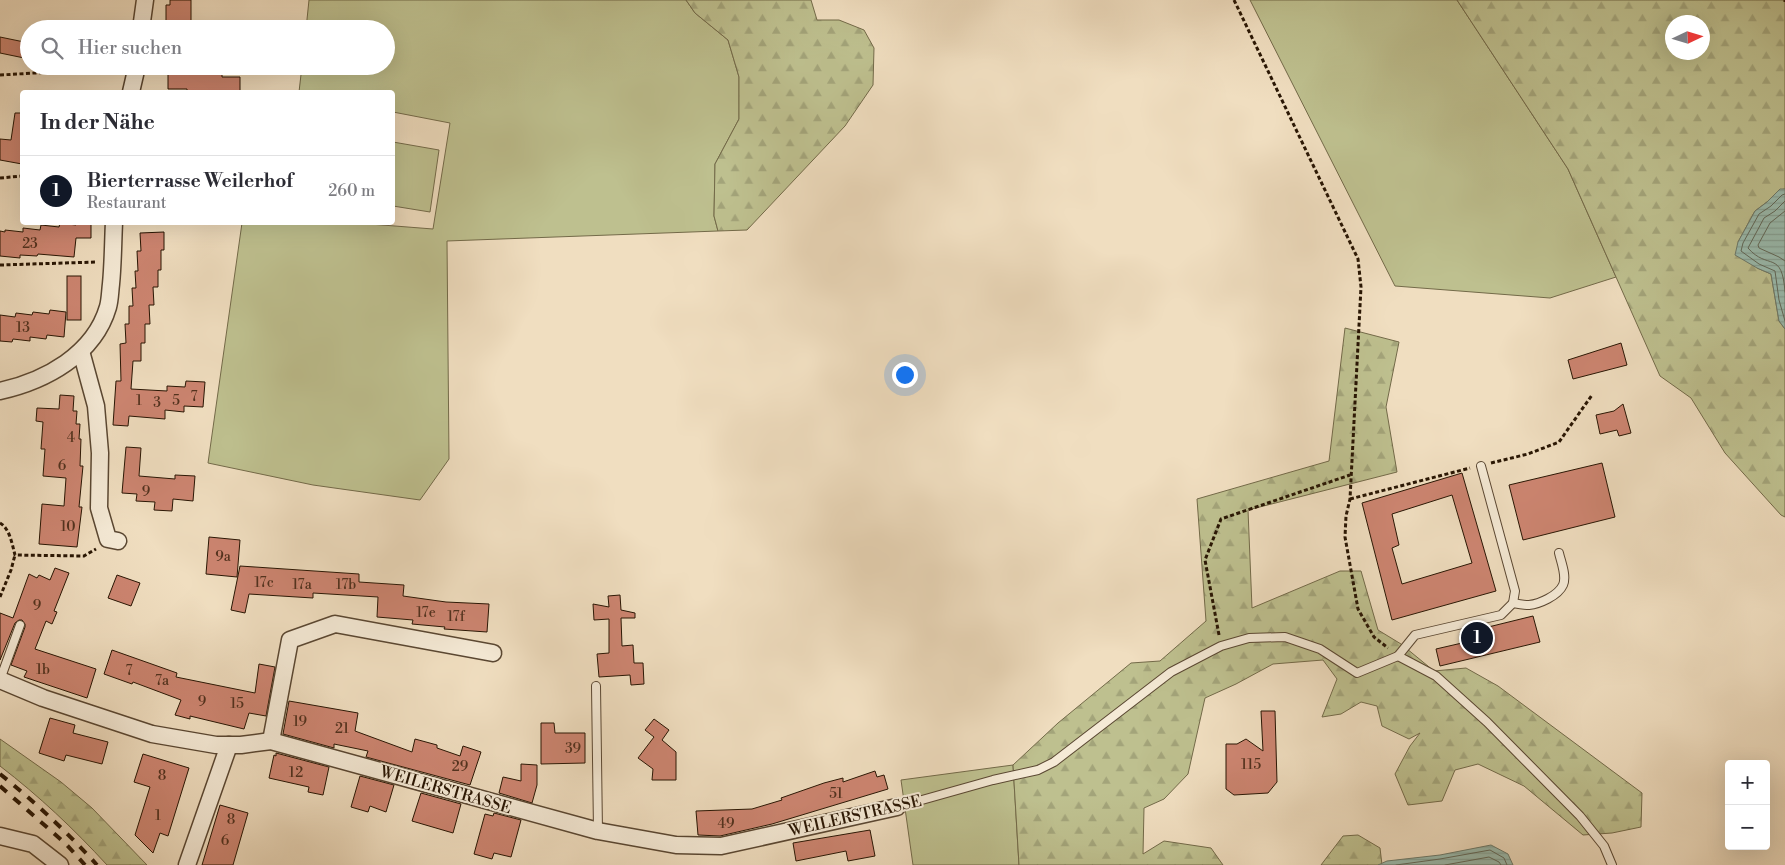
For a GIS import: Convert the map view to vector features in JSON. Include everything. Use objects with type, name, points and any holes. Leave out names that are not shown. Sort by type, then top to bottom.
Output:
[{"type":"street","points":[[142,20],[145,0]]},
{"type":"street","points":[[131,90],[135,75]]},
{"type":"street","points":[[0,391],[20,386],[48,375],[81,351],[99,329],[109,307],[114,225]]},
{"type":"street","points":[[81,351],[96,406],[100,453],[99,508],[113,540]]},
{"type":"street","points":[[271,741],[290,640],[335,624],[493,653]]},
{"type":"street","name":"WEILERSTRASSE","points":[[0,680],[43,698],[152,734],[229,746],[271,741],[598,831],[676,845],[721,846],[897,807]]},
{"type":"street","points":[[187,865],[229,746]]},
{"type":"street","points":[[0,836],[33,844],[60,865]]},
{"type":"lane","points":[[1481,466],[1515,591],[1512,603],[1501,615],[1415,635],[1398,656],[1436,676],[1487,722],[1580,816],[1604,846],[1612,865]]},
{"type":"lane","points":[[1512,603],[1530,605],[1548,599],[1563,585],[1564,575],[1559,553]]},
{"type":"lane","points":[[0,680],[20,625]]},
{"type":"lane","name":"WEILERSTRASSE","points":[[897,807],[992,780],[1038,770],[1054,762],[1171,672],[1221,646],[1249,638],[1285,637],[1320,649],[1357,673],[1398,656]]},
{"type":"lane","points":[[596,686],[598,831]]},
{"type":"path","points":[[1234,0],[1358,258],[1361,287],[1350,500],[1346,516],[1345,537],[1358,610],[1374,637],[1398,656]]},
{"type":"path","points":[[0,75],[20,74]]},
{"type":"path","points":[[0,178],[20,176]]},
{"type":"path","points":[[0,265],[113,262]]},
{"type":"path","points":[[1221,646],[1205,560],[1221,519],[1350,475]]},
{"type":"path","points":[[0,523],[4,524],[11,539],[15,555],[0,597]]},
{"type":"path","points":[[15,555],[84,556],[113,540]]},
{"type":"green space","points":[[309,0],[686,0],[695,13],[728,40],[739,77],[739,119],[715,164],[714,216],[718,231],[447,241],[449,459],[420,500],[313,485],[208,463],[242,225],[382,225],[433,229],[450,123],[395,112],[395,90],[299,90],[301,75],[395,75],[395,20],[307,20]]},
{"type":"green space","points":[[686,0],[811,0],[817,20],[839,20],[864,30],[874,48],[873,85],[845,126],[747,230],[718,231],[714,216],[715,164],[739,119],[739,77],[728,40],[695,13]]},
{"type":"green space","points":[[1250,0],[1457,0],[1568,169],[1616,277],[1550,298],[1395,286]]},
{"type":"green space","points":[[1457,0],[1785,0],[1785,189],[1780,190],[1755,211],[1738,242],[1757,268],[1771,274],[1779,321],[1785,329],[1785,517],[1781,515],[1725,453],[1691,398],[1660,376],[1568,169]]},
{"type":"green space","points":[[395,142],[439,150],[430,212],[395,206]]},
{"type":"green space","points":[[1345,328],[1399,342],[1386,407],[1397,472],[1248,510],[1252,608],[1340,571],[1361,571],[1378,630],[1401,644],[1434,671],[1466,668],[1498,686],[1642,793],[1641,827],[1612,833],[1583,835],[1524,786],[1478,764],[1455,770],[1442,801],[1408,805],[1395,774],[1410,746],[1420,733],[1409,739],[1382,726],[1377,706],[1361,702],[1341,714],[1322,717],[1337,679],[1323,660],[1273,664],[1205,698],[1188,774],[1164,799],[1144,808],[1143,854],[1164,841],[1211,848],[1223,865],[1019,865],[1013,765],[1058,723],[1131,663],[1160,661],[1206,621],[1197,499],[1329,461]]},
{"type":"green space","points":[[0,739],[61,782],[92,808],[147,865],[107,865],[56,813],[0,766]]},
{"type":"green space","points":[[1013,765],[1019,865],[913,865],[901,780]]},
{"type":"green space","points":[[1358,835],[1380,848],[1382,865],[1321,865],[1343,836]]},
{"type":"water","points":[[1780,189],[1785,189],[1785,329],[1779,321],[1771,274],[1735,255],[1738,242],[1755,211]]},
{"type":"water","points":[[1491,845],[1508,854],[1513,865],[1378,865],[1387,861],[1440,855]]},
{"type":"building","points":[[170,0],[191,0],[191,20],[166,20],[166,5],[170,5]]},
{"type":"building","points":[[0,37],[20,41],[20,57],[0,53]]},
{"type":"building","points":[[168,75],[240,77],[240,90],[168,89]]},
{"type":"building","points":[[15,113],[20,113],[20,164],[0,160],[0,139],[11,140]]},
{"type":"building","points":[[41,225],[59,227],[60,225],[91,225],[91,238],[76,238],[74,257],[38,254],[37,256],[20,255],[20,258],[0,256],[0,231],[23,232],[23,228],[40,230]]},
{"type":"building","points":[[164,232],[164,250],[161,250],[161,270],[158,270],[158,287],[153,287],[154,305],[149,305],[150,324],[145,324],[145,343],[141,343],[141,361],[133,361],[131,389],[167,391],[167,386],[185,387],[186,381],[205,382],[203,407],[184,406],[184,412],[165,410],[165,419],[129,416],[128,426],[113,425],[116,381],[121,381],[120,344],[126,343],[125,324],[129,324],[129,306],[133,306],[132,288],[136,288],[135,271],[138,271],[137,251],[141,251],[140,233]]},
{"type":"building","points":[[67,276],[81,276],[81,320],[67,320]]},
{"type":"building","points":[[50,310],[66,312],[64,337],[47,335],[46,339],[30,337],[30,341],[13,339],[12,342],[0,341],[0,315],[15,317],[16,313],[32,315],[33,312],[49,314]]},
{"type":"building","points":[[1621,343],[1627,365],[1573,379],[1568,360]]},
{"type":"building","points":[[60,395],[74,396],[73,411],[77,411],[76,424],[80,424],[80,466],[83,466],[79,507],[82,507],[77,547],[39,544],[42,504],[64,506],[66,478],[43,476],[45,449],[41,449],[43,422],[36,421],[37,408],[59,409]]},
{"type":"building","points":[[1623,404],[1631,433],[1619,436],[1617,430],[1600,434],[1596,415],[1614,411]]},
{"type":"building","points":[[126,447],[141,448],[139,476],[175,479],[175,475],[195,476],[193,501],[173,499],[172,511],[154,510],[155,502],[136,501],[137,494],[122,493]]},
{"type":"building","points":[[1602,463],[1615,517],[1523,540],[1509,485]]},
{"type":"building","points":[[1462,473],[1496,591],[1392,620],[1362,503]],"holes":[[[1452,495],[1472,563],[1402,584],[1392,548],[1399,545],[1392,514]]]},
{"type":"building","points":[[209,537],[240,540],[237,577],[206,574]]},
{"type":"building","points":[[240,566],[359,574],[359,582],[404,585],[403,596],[446,602],[489,604],[487,632],[444,629],[445,627],[412,624],[413,620],[377,617],[378,597],[313,593],[313,598],[249,594],[245,613],[231,610]]},
{"type":"building","points":[[55,568],[69,573],[54,611],[57,612],[52,624],[46,621],[35,649],[96,669],[87,698],[24,677],[27,671],[11,665],[25,627],[22,620],[15,623],[0,660],[0,613],[13,618],[29,574],[37,578],[39,575],[50,580]]},
{"type":"building","points":[[117,575],[140,583],[131,606],[108,598]]},
{"type":"building","points":[[620,595],[621,610],[635,613],[635,618],[621,618],[622,646],[633,645],[634,663],[643,663],[644,684],[631,685],[630,675],[599,677],[597,654],[609,653],[609,619],[594,620],[593,604],[609,607],[608,596]]},
{"type":"building","points":[[1533,616],[1540,642],[1440,666],[1436,649],[1462,643],[1460,634]]},
{"type":"building","points":[[112,650],[177,673],[176,677],[255,693],[259,664],[275,667],[266,716],[249,713],[244,729],[190,716],[190,719],[175,715],[181,700],[133,682],[132,684],[104,674]]},
{"type":"building","points":[[289,701],[358,713],[355,731],[412,752],[415,739],[437,745],[437,748],[460,756],[463,746],[481,752],[470,785],[366,757],[368,751],[334,744],[334,748],[283,734]]},
{"type":"building","points":[[1261,711],[1275,711],[1277,782],[1268,793],[1234,795],[1226,789],[1226,744],[1237,744],[1246,739],[1263,751]]},
{"type":"building","points":[[50,718],[75,725],[73,733],[108,742],[102,764],[66,755],[64,761],[39,753]]},
{"type":"building","points":[[654,719],[669,730],[662,740],[676,752],[676,780],[652,780],[653,769],[638,758],[654,737],[645,730]]},
{"type":"building","points":[[541,723],[554,723],[555,733],[585,733],[585,763],[541,764]]},
{"type":"building","points":[[276,753],[329,767],[323,795],[308,792],[309,787],[269,778]]},
{"type":"building","points":[[143,754],[189,768],[168,836],[160,833],[153,853],[135,835],[150,787],[134,782]]},
{"type":"building","points":[[521,764],[537,765],[537,785],[532,803],[499,793],[503,777],[521,781]]},
{"type":"building","points":[[875,771],[877,777],[884,775],[888,789],[772,824],[720,836],[698,835],[696,811],[752,809],[782,800],[781,798],[824,783],[843,778],[843,782]]},
{"type":"building","points":[[360,776],[394,785],[386,812],[370,806],[368,812],[351,807]]},
{"type":"building","points":[[421,793],[461,804],[453,833],[412,821]]},
{"type":"building","points":[[220,805],[248,813],[233,865],[202,865]]},
{"type":"building","points":[[494,813],[521,820],[511,857],[494,853],[492,859],[474,854],[485,814],[493,816]]},
{"type":"building","points":[[870,830],[875,856],[848,861],[846,851],[796,861],[793,843]]},
{"type":"railway","points":[[0,774],[26,795],[97,865]]},
{"type":"railway","points":[[0,786],[66,844],[85,865]]},
{"type":"place","name":"Bierterrasse Weilerhof","points":[[1477,638]]}]
